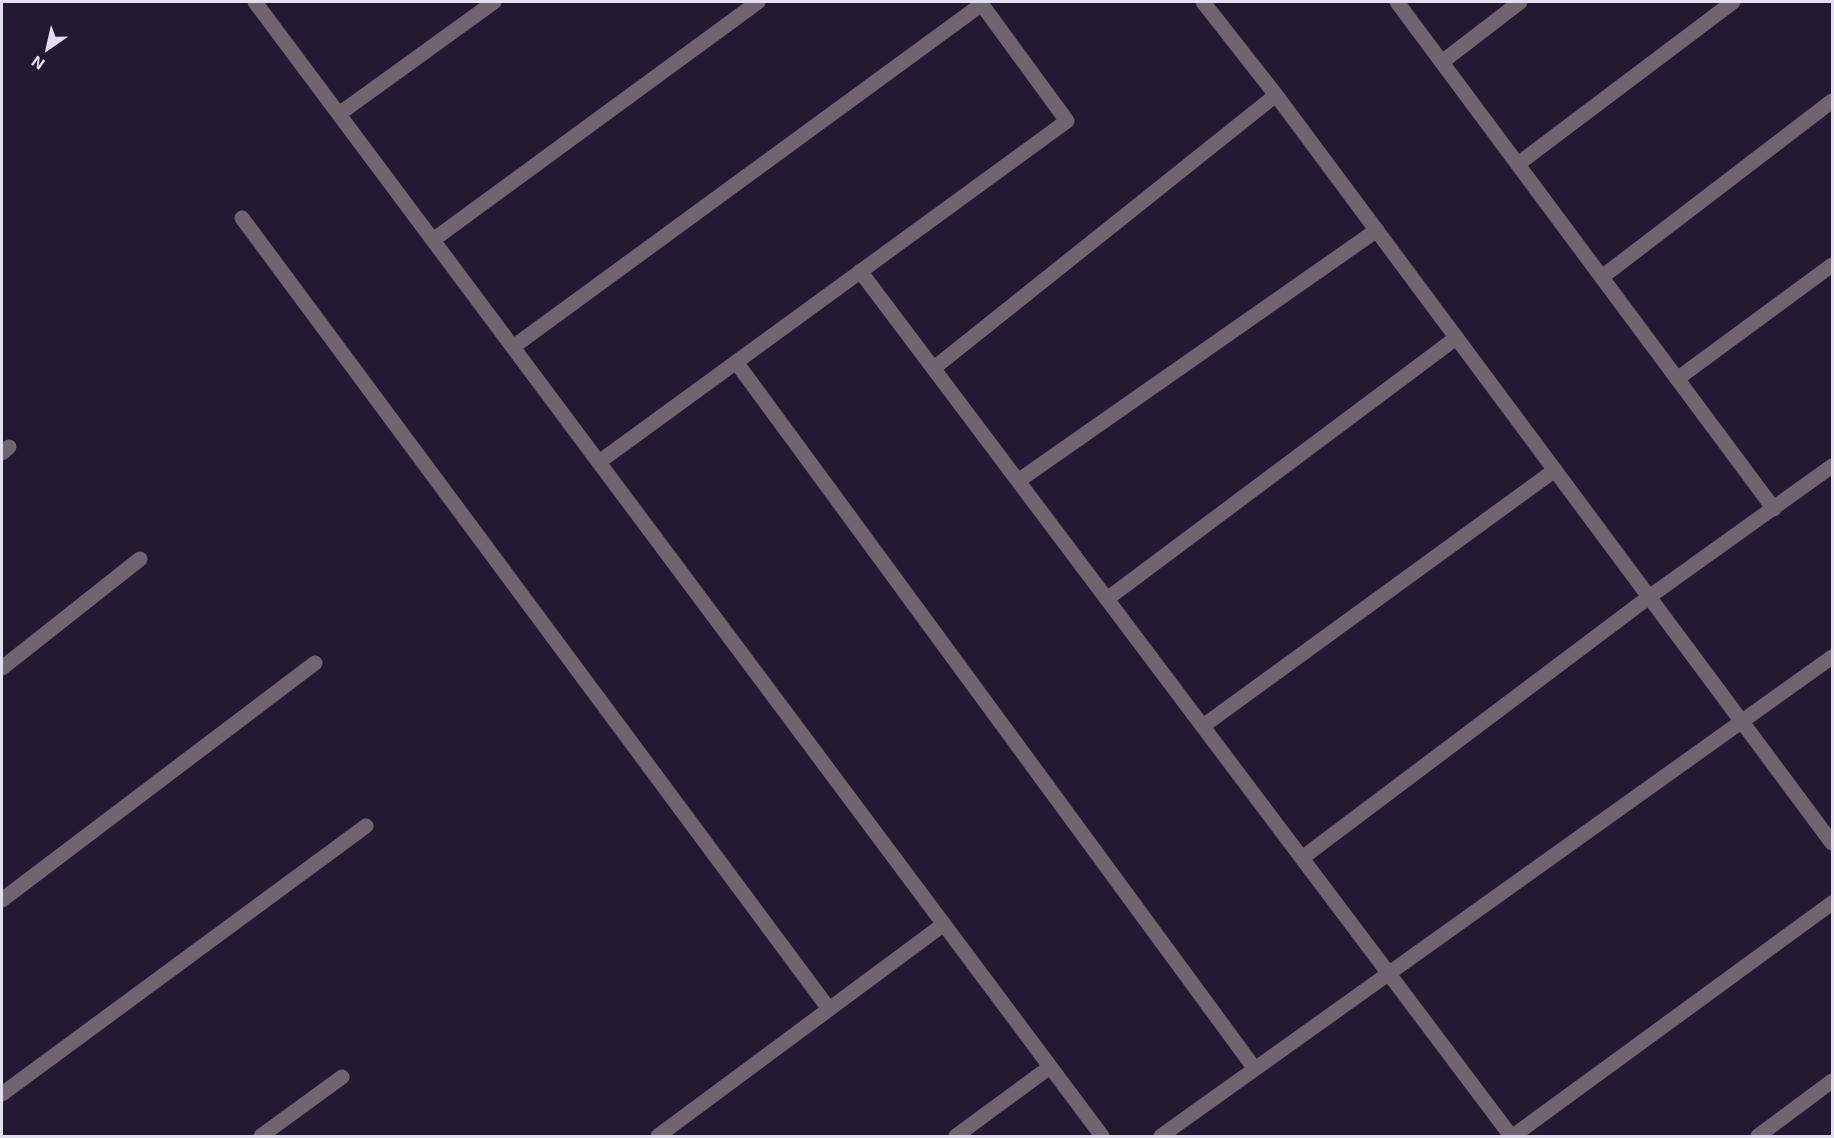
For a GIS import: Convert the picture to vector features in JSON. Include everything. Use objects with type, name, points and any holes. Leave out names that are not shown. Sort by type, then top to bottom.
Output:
[{"type":"street","points":[[255,2],[1102,1137]]},
{"type":"street","points":[[339,114],[494,2]]},
{"type":"street","points":[[433,240],[758,2]]},
{"type":"street","points":[[1203,2],[1276,95],[1833,843]]},
{"type":"street","points":[[1397,2],[1774,509]]},
{"type":"street","points":[[1442,62],[1520,2]]},
{"type":"street","points":[[1518,164],[1733,2]]},
{"type":"street","points":[[513,347],[981,3],[1067,121],[599,462]]},
{"type":"street","points":[[934,368],[1276,95]]},
{"type":"street","points":[[1602,277],[1833,102]]},
{"type":"street","points":[[242,218],[829,1009]]},
{"type":"street","points":[[1018,481],[1377,230]]},
{"type":"street","points":[[1677,379],[1833,265]]},
{"type":"street","points":[[860,271],[1512,1137],[1833,903]]},
{"type":"street","points":[[1107,599],[1456,338]]},
{"type":"street","points":[[736,362],[1255,1070]]},
{"type":"street","points":[[1302,858],[1649,597],[1833,466]]},
{"type":"street","points":[[1203,726],[1555,470]]},
{"type":"street","points":[[2,668],[140,560]]},
{"type":"street","points":[[1161,1137],[1833,657]]},
{"type":"street","points":[[2,900],[315,663]]},
{"type":"street","points":[[2,1094],[366,826]]},
{"type":"street","points":[[658,1137],[944,924]]},
{"type":"street","points":[[956,1137],[1050,1067]]},
{"type":"street","points":[[261,1137],[342,1077]]},
{"type":"street","points":[[1758,1137],[1833,1081]]}]
